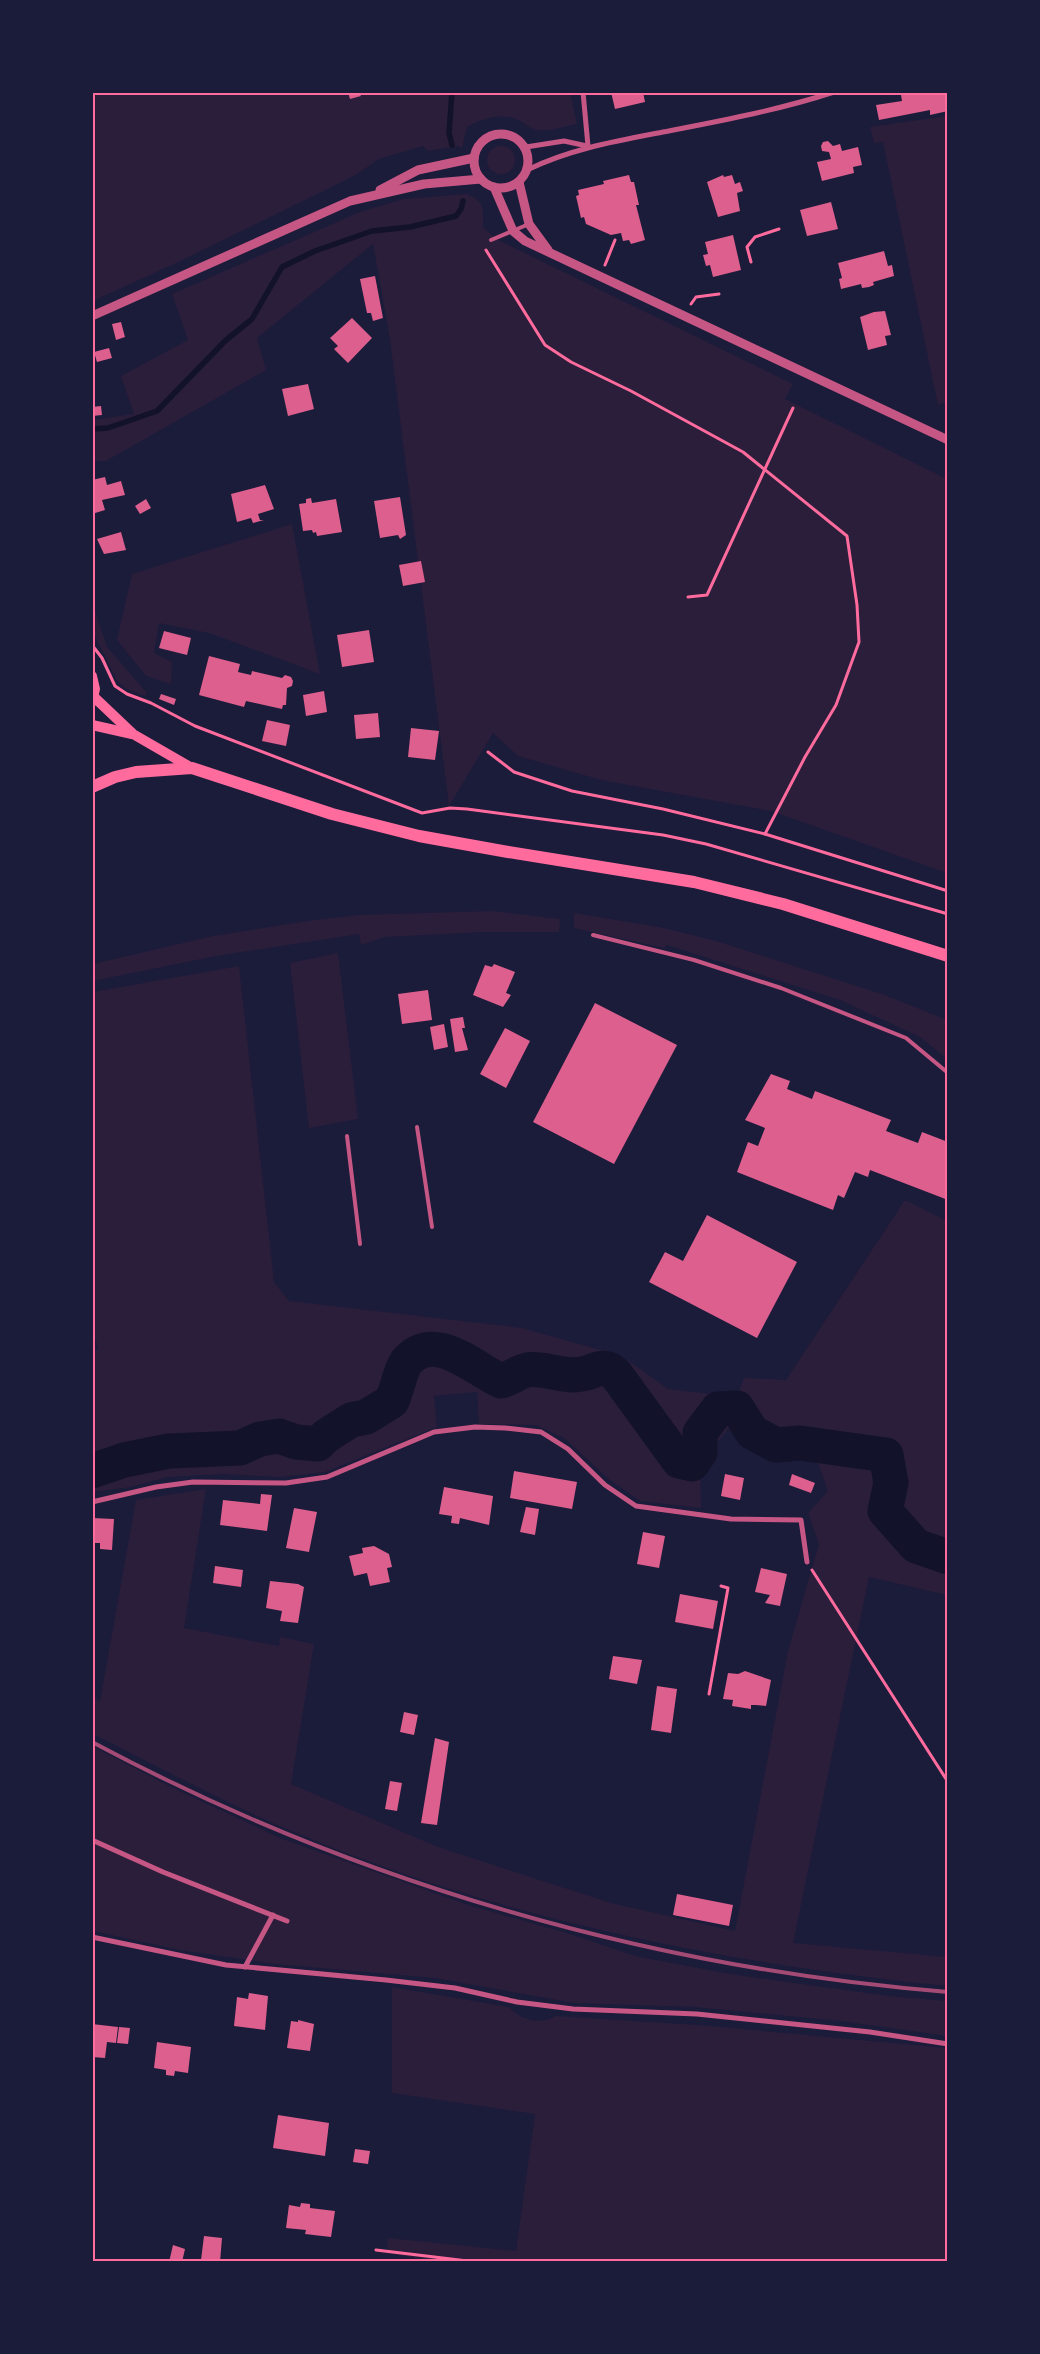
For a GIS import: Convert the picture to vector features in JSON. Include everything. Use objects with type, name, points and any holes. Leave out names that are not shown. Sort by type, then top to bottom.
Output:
[{"type":"main road","points":[[92,676],[93,699],[133,734],[192,768],[332,814],[419,836],[694,882],[783,904],[948,956]]},
{"type":"main road","points":[[92,725],[133,734]]},
{"type":"main road","points":[[92,787],[115,777],[136,772],[192,768]]},
{"type":"street","points":[[583,92],[588,146]]},
{"type":"street","points":[[527,170],[588,146],[811,100],[834,92]]},
{"type":"street","points":[[507,134],[521,141],[526,147],[529,161],[527,170],[519,182],[507,188],[494,187],[481,179],[475,168],[474,158],[480,144],[492,135],[507,134]]},
{"type":"street","points":[[526,147],[564,141],[588,146]]},
{"type":"street","points":[[371,195],[418,170],[474,158]]},
{"type":"street","points":[[92,316],[341,205],[371,195],[424,184],[481,179]]},
{"type":"street","points":[[519,182],[529,224],[550,252]]},
{"type":"street","points":[[494,187],[513,231],[525,241],[948,440]]},
{"type":"street","points":[[92,1502],[156,1487],[193,1482],[286,1483],[328,1477],[434,1432],[476,1427],[505,1428],[541,1432],[568,1449],[605,1485],[636,1506],[731,1519],[801,1520],[807,1562]]},
{"type":"street","points":[[92,1840],[163,1872],[287,1920]]},
{"type":"street","points":[[245,1967],[273,1915]]},
{"type":"street","points":[[92,1938],[226,1965],[442,1987],[517,2002],[573,2009],[696,2014],[870,2032],[948,2044]]},
{"type":"lane","points":[[491,240],[529,224]]},
{"type":"lane","points":[[593,935],[694,960],[781,988],[906,1038],[948,1073]]},
{"type":"lane","points":[[417,1127],[432,1227]]},
{"type":"lane","points":[[347,1136],[360,1244]]},
{"type":"path","points":[[751,262],[747,247],[755,237],[779,229]]},
{"type":"path","points":[[608,257],[615,240]]},
{"type":"path","points":[[482,242],[545,345],[571,362],[631,391],[743,452],[847,536],[857,605],[860,642],[836,705],[805,757],[765,834]]},
{"type":"path","points":[[696,297],[719,294]]},
{"type":"path","points":[[688,598],[707,595],[793,408]]},
{"type":"path","points":[[92,645],[102,658],[115,686],[127,694],[151,702],[204,730],[422,812],[433,813],[450,808],[484,811],[663,835],[746,854],[948,914]]},
{"type":"path","points":[[488,752],[514,772],[572,792],[663,809],[765,834],[948,891]]},
{"type":"path","points":[[807,1562],[948,1782]]},
{"type":"path","points":[[708,1694],[728,1588],[721,1586]]},
{"type":"path","points":[[376,2250],[476,2262]]},
{"type":"shaded area","points":[[93,93],[570,93],[577,124],[552,130],[538,130],[507,117],[493,117],[480,121],[467,127],[462,148],[458,146],[428,151],[423,146],[379,159],[354,176],[174,264],[93,301]]},
{"type":"shaded area","points":[[947,116],[948,401],[938,405],[883,142],[874,143],[870,127]]},
{"type":"shaded area","points":[[501,146],[511,150],[515,160],[511,170],[501,174],[491,170],[487,160],[491,150]]},
{"type":"shaded area","points":[[467,194],[480,203],[483,211],[483,227],[496,239],[793,384],[785,399],[947,479],[947,873],[771,811],[601,780],[518,756],[493,733],[449,806],[390,339],[373,244],[257,338],[266,370],[106,461],[93,461],[92,420],[134,414],[121,376],[188,340],[172,294],[360,212],[403,199]]},
{"type":"shaded area","points":[[292,524],[320,674],[209,633],[159,623],[154,653],[172,662],[171,684],[146,676],[117,640],[132,574]]},
{"type":"shaded area","points":[[92,602],[107,647],[147,693],[145,696],[125,688],[117,681],[93,632]]},
{"type":"shaded area","points":[[493,911],[560,919],[559,932],[483,932],[385,937],[361,945],[359,934],[216,956],[93,981],[93,964],[213,936],[359,915]]},
{"type":"shaded area","points":[[574,913],[664,928],[716,941],[882,994],[947,1020],[947,1059],[920,1037],[840,1000],[667,945],[664,948],[574,928]]},
{"type":"shaded area","points":[[338,953],[358,1119],[309,1128],[290,963]]},
{"type":"shaded area","points":[[239,966],[274,1282],[289,1301],[522,1328],[622,1356],[668,1389],[737,1397],[744,1378],[786,1380],[905,1200],[947,1221],[947,1595],[869,1577],[793,1943],[947,1957],[947,1986],[778,1964],[694,1950],[528,1912],[447,1888],[366,1860],[287,1829],[213,1795],[93,1734],[92,1696],[100,1701],[136,1500],[206,1489],[184,1628],[279,1646],[280,1637],[314,1644],[291,1784],[438,1847],[611,1903],[735,1931],[788,1651],[819,1544],[808,1513],[828,1491],[815,1455],[763,1453],[728,1429],[700,1464],[701,1508],[640,1501],[610,1480],[564,1438],[536,1425],[479,1424],[477,1392],[434,1396],[437,1427],[325,1472],[280,1477],[223,1474],[167,1477],[131,1487],[93,1492],[92,1352],[98,1349],[92,1325],[93,992]]},
{"type":"shaded area","points":[[92,1746],[173,1788],[280,1838],[468,1905],[570,1934],[635,1956],[730,1974],[889,1996],[947,2001],[947,2036],[841,2021],[695,2007],[574,2003],[435,1978],[275,1964],[180,1950],[93,1931]]},
{"type":"shaded area","points":[[392,1987],[509,2007],[520,2016],[538,2021],[556,2016],[698,2025],[947,2048],[947,2261],[437,2262],[387,2253],[388,2238],[516,2251],[535,2114],[392,2093]]},
{"type":"building","points":[[348,92],[359,92],[361,96],[350,99]]},
{"type":"building","points":[[611,92],[643,92],[645,102],[615,109]]},
{"type":"building","points":[[914,92],[948,92],[948,111],[930,115],[930,110],[879,120],[876,105],[902,101],[901,95]]},
{"type":"building","points":[[828,141],[833,146],[840,144],[842,151],[858,147],[862,165],[853,167],[854,173],[822,181],[817,162],[831,159],[829,152],[822,151],[821,146],[823,142]]},
{"type":"building","points":[[629,175],[631,182],[634,182],[639,205],[636,205],[645,240],[631,244],[629,240],[623,241],[621,233],[611,235],[586,224],[584,217],[581,218],[576,196],[579,195],[578,190],[604,184],[603,181]]},
{"type":"building","points":[[723,175],[724,177],[732,175],[735,184],[740,182],[743,191],[737,193],[740,211],[718,217],[707,182]]},
{"type":"building","points":[[831,202],[838,229],[807,236],[800,210]]},
{"type":"building","points":[[733,235],[741,270],[713,277],[710,265],[706,266],[703,255],[708,254],[705,242]]},
{"type":"building","points":[[884,251],[888,266],[892,265],[894,276],[873,282],[874,285],[869,287],[862,288],[861,284],[841,289],[839,279],[842,278],[838,263]]},
{"type":"building","points":[[375,276],[383,318],[373,321],[371,313],[367,313],[360,279]]},
{"type":"building","points":[[885,311],[891,335],[885,336],[887,345],[868,350],[860,317],[874,312]]},
{"type":"building","points":[[352,318],[372,338],[348,363],[334,349],[338,346],[330,338]]},
{"type":"building","points":[[121,322],[125,337],[116,340],[112,324]]},
{"type":"building","points":[[109,348],[112,358],[97,362],[94,352]]},
{"type":"building","points":[[308,384],[314,409],[288,416],[282,389]]},
{"type":"building","points":[[101,406],[102,415],[92,416],[92,407]]},
{"type":"building","points":[[105,477],[107,485],[121,481],[125,495],[102,500],[105,510],[92,514],[92,480]]},
{"type":"building","points":[[265,485],[274,509],[258,514],[260,520],[264,520],[253,523],[251,518],[237,522],[231,494]]},
{"type":"building","points":[[400,497],[406,535],[400,539],[398,535],[380,538],[374,501]]},
{"type":"building","points":[[311,498],[312,503],[336,499],[342,532],[317,536],[316,532],[313,533],[312,530],[303,531],[299,504],[306,503],[306,499]]},
{"type":"building","points":[[146,499],[151,508],[140,514],[135,506]]},
{"type":"building","points":[[121,532],[126,550],[104,554],[97,539]]},
{"type":"building","points":[[421,561],[425,582],[403,586],[399,565]]},
{"type":"building","points":[[369,630],[374,662],[342,667],[337,635]]},
{"type":"building","points":[[164,631],[191,638],[187,655],[159,648]]},
{"type":"building","points":[[209,656],[240,664],[238,672],[251,675],[252,671],[282,678],[285,675],[291,677],[293,681],[292,686],[287,688],[286,705],[283,705],[282,709],[246,701],[244,707],[199,695]]},
{"type":"building","points":[[324,691],[327,712],[306,716],[303,695]]},
{"type":"building","points":[[161,694],[176,699],[174,705],[159,699]]},
{"type":"building","points":[[378,713],[380,737],[356,739],[354,715]]},
{"type":"building","points":[[267,720],[290,725],[286,746],[262,741]]},
{"type":"building","points":[[411,728],[439,731],[435,760],[408,757]]},
{"type":"building","points":[[494,964],[515,972],[506,993],[511,995],[503,1007],[473,995],[485,965],[492,967]]},
{"type":"building","points":[[428,990],[432,1020],[402,1024],[398,994]]},
{"type":"building","points":[[595,1003],[677,1045],[614,1164],[533,1122]]},
{"type":"building","points":[[463,1017],[465,1028],[462,1028],[468,1050],[455,1052],[450,1019]]},
{"type":"building","points":[[444,1024],[448,1047],[434,1050],[430,1027]]},
{"type":"building","points":[[505,1028],[530,1041],[506,1088],[480,1074]]},
{"type":"building","points":[[771,1074],[790,1081],[787,1089],[812,1099],[815,1091],[891,1120],[886,1131],[918,1143],[922,1132],[948,1142],[948,1200],[870,1170],[868,1177],[855,1172],[844,1198],[838,1195],[833,1210],[737,1172],[748,1142],[758,1146],[765,1128],[745,1120]]},
{"type":"building","points":[[707,1215],[797,1262],[757,1338],[649,1282],[665,1252],[683,1261]]},
{"type":"building","points":[[514,1471],[577,1482],[572,1509],[510,1498]]},
{"type":"building","points":[[725,1474],[744,1478],[740,1500],[721,1496]]},
{"type":"building","points":[[792,1474],[815,1483],[811,1493],[789,1485]]},
{"type":"building","points":[[444,1487],[493,1496],[489,1525],[460,1518],[459,1524],[451,1523],[452,1516],[439,1514]]},
{"type":"building","points":[[261,1494],[272,1495],[267,1531],[220,1525],[223,1500],[260,1504]]},
{"type":"building","points":[[526,1507],[539,1509],[535,1535],[520,1532]]},
{"type":"building","points":[[294,1508],[317,1512],[309,1552],[286,1548]]},
{"type":"building","points":[[92,1518],[114,1519],[112,1550],[100,1549],[100,1543],[92,1543]]},
{"type":"building","points":[[643,1532],[665,1536],[659,1568],[637,1564]]},
{"type":"building","points":[[374,1546],[389,1554],[392,1567],[387,1568],[390,1582],[370,1586],[367,1573],[354,1576],[349,1556],[363,1553],[362,1548]]},
{"type":"building","points":[[215,1566],[243,1570],[241,1587],[213,1583]]},
{"type":"building","points":[[761,1568],[787,1574],[780,1606],[765,1603],[770,1595],[755,1592]]},
{"type":"building","points":[[270,1581],[298,1584],[304,1587],[298,1623],[280,1621],[282,1611],[266,1608]]},
{"type":"building","points":[[680,1594],[718,1601],[713,1629],[675,1622]]},
{"type":"building","points":[[613,1656],[642,1660],[637,1684],[609,1679]]},
{"type":"building","points":[[745,1671],[771,1680],[766,1706],[751,1705],[751,1709],[732,1706],[733,1700],[723,1699],[728,1673],[738,1674]]},
{"type":"building","points":[[657,1686],[677,1689],[671,1733],[651,1730]]},
{"type":"building","points":[[404,1712],[418,1715],[414,1735],[400,1732]]},
{"type":"building","points":[[435,1738],[449,1742],[437,1825],[421,1823]]},
{"type":"building","points":[[390,1781],[402,1783],[397,1811],[385,1809]]},
{"type":"building","points":[[677,1894],[733,1905],[729,1926],[673,1915]]},
{"type":"building","points":[[249,1993],[268,1996],[265,2030],[234,2026],[237,1997],[248,1999]]},
{"type":"building","points":[[298,2020],[314,2024],[310,2051],[287,2048],[291,2021],[298,2022]]},
{"type":"building","points":[[92,2024],[118,2027],[116,2043],[107,2042],[105,2058],[92,2057]]},
{"type":"building","points":[[119,2027],[130,2028],[128,2044],[117,2043]]},
{"type":"building","points":[[157,2042],[191,2047],[188,2073],[175,2071],[174,2076],[166,2075],[166,2070],[154,2068]]},
{"type":"building","points":[[278,2115],[329,2123],[325,2156],[273,2148]]},
{"type":"building","points":[[355,2149],[370,2151],[368,2164],[353,2162]]},
{"type":"building","points":[[301,2203],[310,2204],[310,2208],[335,2211],[331,2237],[305,2234],[306,2230],[286,2228],[289,2205],[300,2207]]},
{"type":"building","points":[[204,2236],[222,2238],[220,2262],[201,2260]]},
{"type":"building","points":[[173,2245],[185,2249],[182,2262],[169,2262]]},
{"type":"waterway","points":[[452,92],[449,133],[452,145]]},
{"type":"waterway","points":[[92,429],[108,428],[157,411],[226,340],[252,319],[282,267],[315,251],[372,231],[410,227],[456,216],[461,209],[463,201]]},
{"type":"waterway","points":[[92,1471],[124,1460],[169,1451],[240,1448],[260,1439],[279,1436],[296,1442],[318,1444],[326,1436],[351,1420],[366,1417],[392,1401],[407,1361],[418,1352],[430,1349],[455,1355],[501,1381],[520,1372],[534,1369],[575,1375],[602,1368],[610,1370],[615,1373],[679,1461],[692,1464],[700,1452],[700,1433],[718,1409],[737,1408],[752,1432],[776,1445],[800,1443],[886,1455],[891,1483],[885,1511],[916,1546],[948,1557]]},
{"type":"railway","points":[[92,1742],[192,1792],[295,1837],[400,1877],[507,1911],[616,1940],[726,1963],[836,1980],[948,1992]]}]
